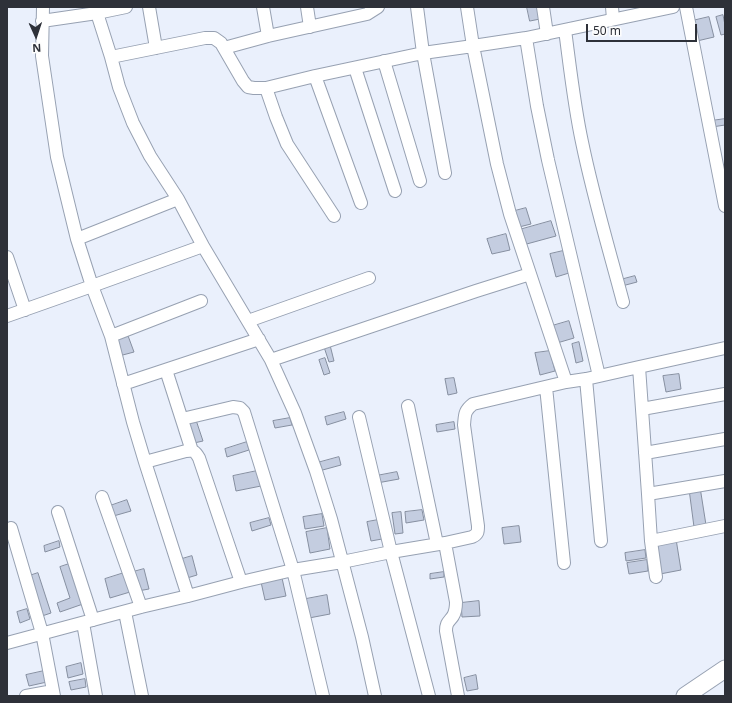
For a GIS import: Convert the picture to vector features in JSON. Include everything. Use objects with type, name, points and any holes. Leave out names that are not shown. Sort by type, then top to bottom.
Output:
[{"type":"street","points":[[43,7],[42,56],[57,157],[77,239],[110,336],[145,462],[188,596]]},
{"type":"street","points":[[42,21],[96,10],[126,7]]},
{"type":"street","points":[[149,7],[156,48]]},
{"type":"street","points":[[263,7],[268,36]]},
{"type":"street","points":[[307,7],[310,27]]},
{"type":"street","points":[[224,48],[268,36],[310,27],[353,12],[367,14],[378,7]]},
{"type":"street","points":[[417,7],[423,53],[445,173]]},
{"type":"street","points":[[467,7],[473,46],[497,164],[508,207],[566,382]]},
{"type":"street","points":[[543,7],[547,34]]},
{"type":"street","points":[[612,7],[613,20]]},
{"type":"street","points":[[686,7],[720,152],[725,203]]},
{"type":"street","points":[[111,57],[205,38],[214,38],[221,43],[248,87],[266,88],[314,76],[423,53],[526,38],[667,8]]},
{"type":"street","points":[[96,10],[119,87],[133,123],[150,156],[178,199],[203,246],[271,360],[295,412],[316,471],[342,562],[362,637],[375,696]]},
{"type":"street","points":[[565,30],[572,90],[582,142],[623,302]]},
{"type":"street","points":[[526,38],[537,106],[548,160],[599,376]]},
{"type":"street","points":[[384,62],[420,181]]},
{"type":"street","points":[[355,68],[395,191]]},
{"type":"street","points":[[314,76],[361,203]]},
{"type":"street","points":[[266,88],[287,144],[334,216]]},
{"type":"street","points":[[77,239],[178,199]]},
{"type":"street","points":[[7,316],[203,246]]},
{"type":"street","points":[[7,257],[25,310]]},
{"type":"street","points":[[271,360],[530,274]]},
{"type":"street","points":[[248,321],[369,278]]},
{"type":"street","points":[[110,336],[201,301]]},
{"type":"street","points":[[123,384],[259,339]]},
{"type":"street","points":[[7,643],[141,607],[293,570],[472,537],[476,535],[478,531],[464,416],[467,409],[473,404],[566,382],[586,379],[725,348]]},
{"type":"street","points":[[638,367],[651,541],[656,578]]},
{"type":"street","points":[[166,370],[192,450],[196,452],[199,458],[241,582]]},
{"type":"street","points":[[586,379],[601,541]]},
{"type":"street","points":[[546,387],[564,563]]},
{"type":"street","points":[[642,409],[725,394]]},
{"type":"street","points":[[408,406],[456,602],[456,610],[446,625],[446,631],[458,696]]},
{"type":"street","points":[[182,419],[233,407],[240,408],[244,412],[293,570],[323,696]]},
{"type":"street","points":[[359,416],[391,552],[429,696]]},
{"type":"street","points":[[644,453],[725,440]]},
{"type":"street","points":[[145,462],[192,450]]},
{"type":"street","points":[[648,494],[725,481]]},
{"type":"street","points":[[102,497],[141,607]]},
{"type":"street","points":[[58,512],[88,621],[96,696]]},
{"type":"street","points":[[651,541],[725,526]]},
{"type":"street","points":[[11,528],[42,633],[53,693],[26,696]]},
{"type":"street","points":[[125,612],[142,696]]},
{"type":"street","points":[[685,696],[725,669]]},
{"type":"building","points":[[527,7],[537,7],[540,19],[530,21]]},
{"type":"building","points":[[723,15],[725,34],[721,35],[716,17]]},
{"type":"building","points":[[709,17],[714,37],[697,41],[692,21]]},
{"type":"building","points":[[725,119],[725,125],[712,127],[711,121]]},
{"type":"building","points":[[526,208],[531,224],[515,228],[511,212]]},
{"type":"building","points":[[551,221],[556,236],[523,245],[519,230]]},
{"type":"building","points":[[506,234],[510,250],[492,254],[487,239]]},
{"type":"building","points":[[563,251],[569,273],[556,277],[550,254]]},
{"type":"building","points":[[635,276],[637,282],[622,286],[620,280]]},
{"type":"building","points":[[569,321],[574,338],[557,343],[552,326]]},
{"type":"building","points":[[127,333],[134,352],[119,356],[113,337]]},
{"type":"building","points":[[579,342],[583,361],[576,363],[572,344]]},
{"type":"building","points":[[330,345],[334,361],[329,362],[324,347]]},
{"type":"building","points":[[550,351],[555,371],[540,375],[535,353]]},
{"type":"building","points":[[325,358],[330,373],[324,375],[319,360]]},
{"type":"building","points":[[679,374],[681,389],[666,392],[663,376]]},
{"type":"building","points":[[454,378],[457,393],[448,395],[445,379]]},
{"type":"building","points":[[344,412],[346,419],[327,425],[325,417]]},
{"type":"building","points":[[290,418],[292,425],[275,428],[273,421]]},
{"type":"building","points":[[196,420],[203,441],[194,443],[188,423]]},
{"type":"building","points":[[454,422],[455,429],[437,432],[436,425]]},
{"type":"building","points":[[247,442],[249,450],[227,457],[225,449]]},
{"type":"building","points":[[339,457],[341,465],[319,471],[317,463]]},
{"type":"building","points":[[257,471],[261,486],[236,491],[233,476]]},
{"type":"building","points":[[397,472],[399,479],[377,483],[376,476]]},
{"type":"building","points":[[700,487],[706,525],[694,527],[689,489]]},
{"type":"building","points":[[127,500],[131,511],[110,517],[107,507]]},
{"type":"building","points":[[422,510],[424,520],[406,523],[405,512]]},
{"type":"building","points":[[401,512],[403,533],[395,534],[392,513]]},
{"type":"building","points":[[322,514],[324,526],[305,529],[303,517]]},
{"type":"building","points":[[269,518],[271,525],[252,531],[250,523]]},
{"type":"building","points":[[378,520],[382,539],[371,541],[367,522]]},
{"type":"building","points":[[519,526],[521,542],[504,544],[502,528]]},
{"type":"building","points":[[327,528],[330,549],[310,553],[306,532]]},
{"type":"building","points":[[676,539],[681,570],[660,574],[655,543]]},
{"type":"building","points":[[59,541],[60,547],[45,552],[44,546]]},
{"type":"building","points":[[645,550],[646,558],[626,561],[625,553]]},
{"type":"building","points":[[192,556],[197,575],[187,578],[182,559]]},
{"type":"building","points":[[647,560],[648,571],[629,574],[627,563]]},
{"type":"building","points":[[69,564],[83,604],[60,612],[57,603],[70,598],[60,567]]},
{"type":"building","points":[[144,569],[149,589],[138,591],[133,572]]},
{"type":"building","points":[[444,572],[444,577],[430,579],[430,574]]},
{"type":"building","points":[[38,573],[51,613],[42,616],[29,576]]},
{"type":"building","points":[[124,573],[130,592],[110,598],[105,579]]},
{"type":"building","points":[[282,578],[286,596],[265,600],[261,582]]},
{"type":"building","points":[[327,595],[330,614],[309,618],[306,599]]},
{"type":"building","points":[[479,601],[480,616],[462,617],[461,603]]},
{"type":"building","points":[[27,609],[30,619],[20,623],[17,612]]},
{"type":"building","points":[[81,663],[83,674],[68,678],[66,667]]},
{"type":"building","points":[[44,671],[47,682],[29,686],[26,675]]},
{"type":"building","points":[[476,675],[478,689],[467,691],[464,678]]},
{"type":"building","points":[[85,679],[86,687],[71,690],[69,682]]}]
